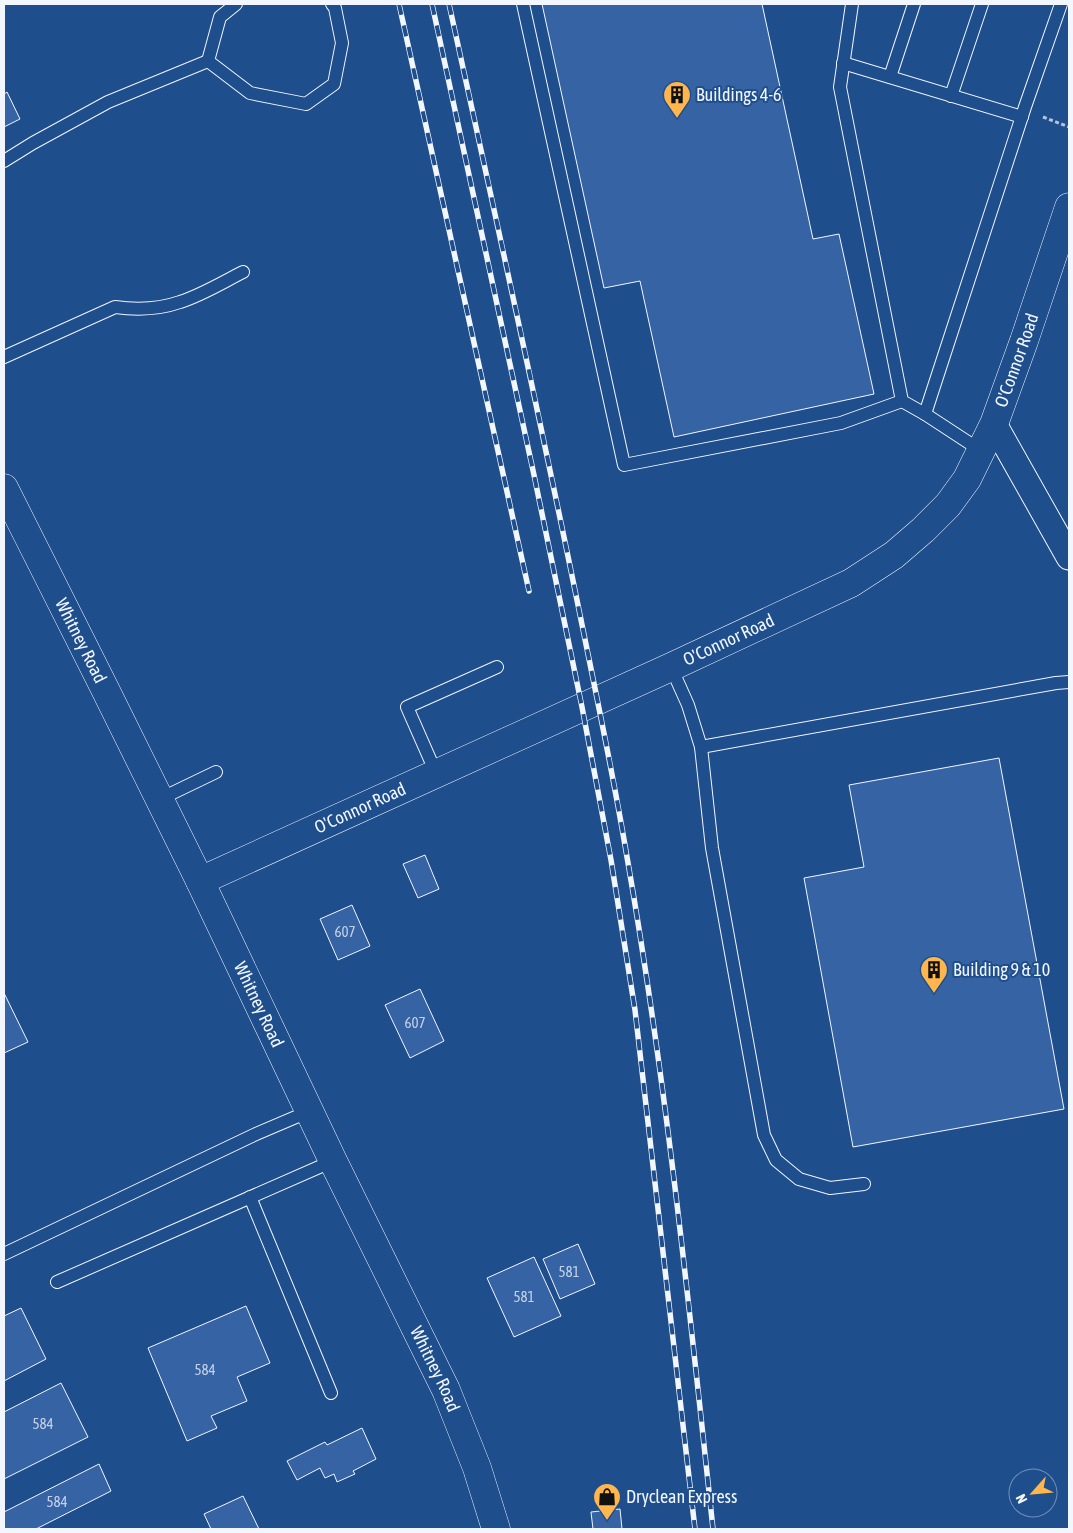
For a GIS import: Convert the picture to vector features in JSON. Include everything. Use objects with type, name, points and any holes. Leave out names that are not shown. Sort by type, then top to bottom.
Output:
[{"type":"street","name":"O'Connor Road","points":[[200,881],[851,583],[894,555],[948,505],[967,479],[994,424],[1069,207]]},
{"type":"street","points":[[994,424],[1069,557]]},
{"type":"street","name":"Whitney Road","points":[[4,488],[160,799],[333,1161],[446,1390],[477,1468],[496,1529]]},
{"type":"lane","points":[[208,61],[220,17],[236,4]]},
{"type":"lane","points":[[208,61],[250,93],[306,104],[334,84],[342,43],[335,8],[332,4]]},
{"type":"lane","points":[[523,4],[624,465],[841,423],[902,401],[980,450]]},
{"type":"lane","points":[[852,4],[840,87],[902,401]]},
{"type":"lane","points":[[890,77],[914,4]]},
{"type":"lane","points":[[951,96],[982,4]]},
{"type":"lane","points":[[925,414],[1061,4]]},
{"type":"lane","points":[[4,161],[108,102],[208,61]]},
{"type":"lane","points":[[843,63],[1022,118]]},
{"type":"lane","points":[[4,357],[115,307],[133,309],[168,306],[182,302],[243,272]]},
{"type":"lane","points":[[436,772],[407,707],[497,667]]},
{"type":"lane","points":[[671,667],[688,705],[701,747],[712,848],[764,1135],[776,1160],[799,1179],[830,1188],[864,1184]]},
{"type":"lane","points":[[701,747],[1069,682]]},
{"type":"lane","points":[[160,799],[216,772]]},
{"type":"lane","points":[[4,1254],[256,1134],[310,1111]]},
{"type":"lane","points":[[57,1282],[333,1161]]},
{"type":"lane","points":[[250,1197],[332,1393]]},
{"type":"path","points":[[1059,123],[1069,127]]},
{"type":"building","name":"Buildings 4-6","points":[[542,4],[762,4],[813,239],[839,234],[874,394],[674,437],[640,281],[604,288]]},
{"type":"building","points":[[7,92],[20,119],[4,127],[4,94]]},
{"type":"building","name":"Building 9 & 10","points":[[999,758],[1064,1109],[853,1147],[804,878],[864,867],[849,785]]},
{"type":"building","points":[[425,855],[439,889],[418,898],[403,864]]},
{"type":"building","points":[[352,905],[370,946],[338,960],[320,919]]},
{"type":"building","points":[[420,989],[444,1041],[410,1058],[385,1005]]},
{"type":"building","points":[[4,993],[28,1042],[4,1053]]},
{"type":"building","points":[[578,1244],[595,1284],[560,1299],[543,1259]]},
{"type":"building","points":[[534,1257],[561,1316],[514,1337],[487,1278]]},
{"type":"building","points":[[246,1306],[270,1363],[237,1377],[247,1401],[211,1416],[217,1428],[187,1441],[148,1348]]},
{"type":"building","points":[[21,1308],[46,1359],[4,1381],[4,1316]]},
{"type":"building","points":[[61,1383],[88,1437],[4,1479],[4,1412]]},
{"type":"building","points":[[362,1428],[376,1459],[353,1471],[355,1474],[337,1482],[334,1474],[325,1478],[320,1468],[297,1480],[287,1461],[325,1442],[327,1445]]},
{"type":"building","points":[[99,1464],[111,1491],[36,1529],[4,1529],[4,1512]]},
{"type":"building","points":[[243,1496],[259,1529],[211,1529],[204,1514]]},
{"type":"building","name":"Dryclean Express","points":[[620,1509],[622,1529],[593,1529],[591,1512]]},
{"type":"railway","points":[[399,4],[529,591]]},
{"type":"railway","points":[[432,4],[534,475],[582,707],[611,860],[635,1010],[695,1529]]},
{"type":"railway","points":[[449,4],[547,454],[622,826],[654,1025],[665,1109],[686,1277],[713,1529]]},
{"type":"place","name":"Buildings 4-6","points":[[677,119]]},
{"type":"place","name":"Building 9 & 10","points":[[934,994]]},
{"type":"place","name":"Dryclean Express","points":[[607,1521]]}]
